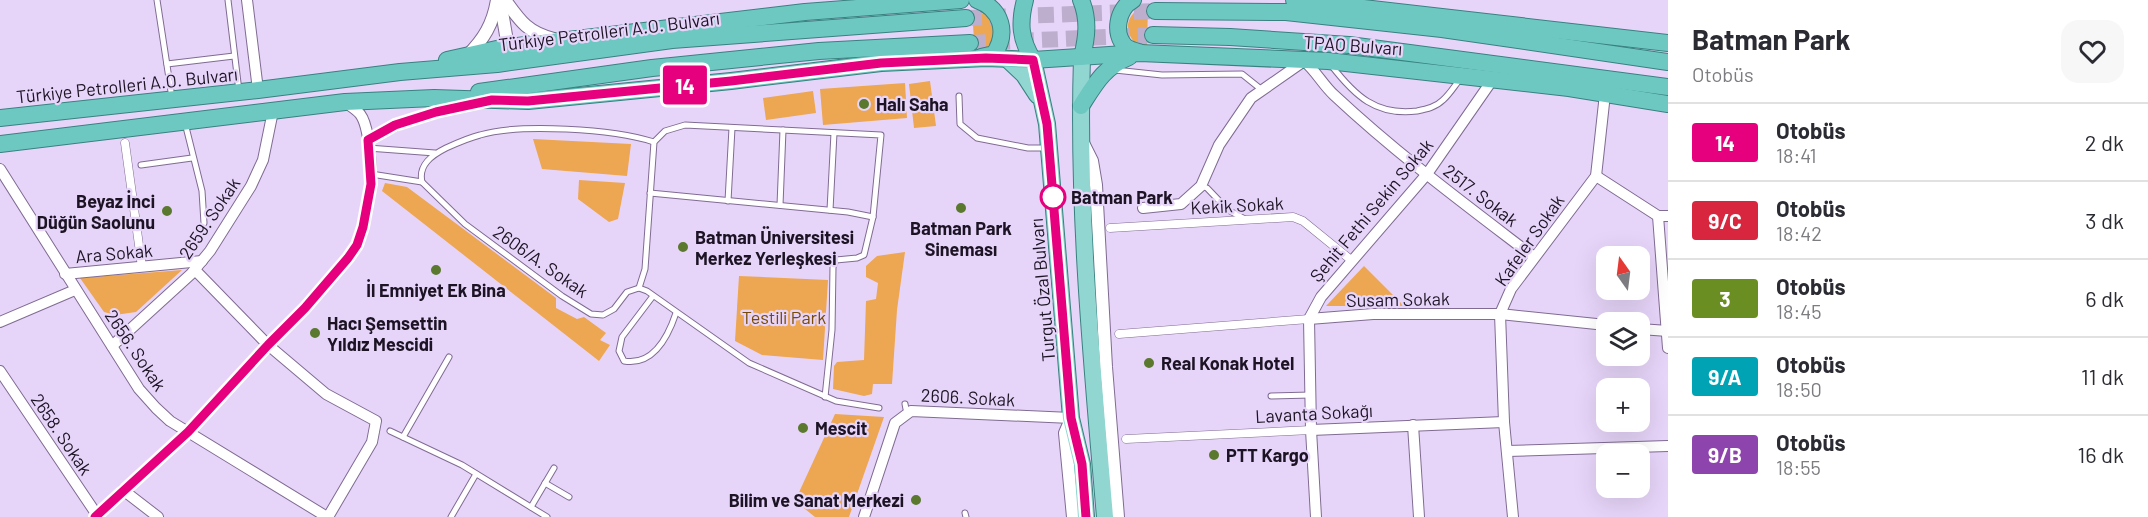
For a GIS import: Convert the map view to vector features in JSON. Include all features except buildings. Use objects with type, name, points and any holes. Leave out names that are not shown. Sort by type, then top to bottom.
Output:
[{"type":"highway","name":"Türkiye Petrolleri A.O. Bulvarı","points":[[400,72],[508,47],[805,12],[961,0]]},
{"type":"highway","points":[[434,98],[652,68],[783,54],[969,51],[994,54],[1002,36],[999,16],[992,8],[977,0]]},
{"type":"highway","points":[[1025,0],[1021,14],[1021,33],[1025,47],[1033,60]]},
{"type":"highway","points":[[1081,0],[1087,31],[1082,57]]},
{"type":"highway","points":[[1133,0],[1126,3],[1122,10],[1118,32],[1128,48],[1140,52]]},
{"type":"highway","name":"TPAO Bulvarı","points":[[1294,0],[1346,3],[1668,43]]},
{"type":"highway","name":"TPAO Bulvarı","points":[[1155,11],[1286,12],[1442,29],[1668,62]]},
{"type":"highway","name":"Türkiye Petrolleri A.O. Bulvarı","points":[[0,118],[239,93],[400,72],[496,64],[672,40],[966,18]]},
{"type":"highway","name":"TPAO Bulvarı","points":[[1153,35],[1230,37],[1349,45],[1668,87]]},
{"type":"highway","points":[[0,144],[345,102],[434,98],[528,101],[720,82],[969,51],[1007,59],[1033,60]]},
{"type":"highway","points":[[1081,106],[1108,68],[1140,52]]},
{"type":"highway","name":"TPAO Bulvarı","points":[[1033,60],[1140,52],[1328,61],[1463,75],[1668,104]]},
{"type":"main road","points":[[1082,57],[1081,106],[1086,267],[1105,517]]},
{"type":"main road","points":[[1007,59],[1024,75],[1043,104]]},
{"type":"main road","name":"Turgut Özal Bulvarı","points":[[1033,60],[1043,104],[1049,148],[1071,418],[1082,464],[1086,517]]},
{"type":"street","points":[[247,0],[258,90]]},
{"type":"street","points":[[498,0],[508,47]]},
{"type":"street","points":[[467,56],[481,42],[498,0]]},
{"type":"street","points":[[505,0],[518,19],[530,30],[553,39],[567,40]]},
{"type":"street","points":[[1143,208],[1181,204],[1201,186],[1219,145],[1251,98],[1304,61]]},
{"type":"street","name":"2517. Sokak","points":[[1304,61],[1332,94],[1427,174],[1533,257]]},
{"type":"street","name":"Şehit Fethi Sekin Sokak","points":[[1316,517],[1311,430],[1310,319],[1321,297],[1427,174],[1492,79]]},
{"type":"street","points":[[1605,94],[1596,176],[1663,216],[1668,348]]},
{"type":"street","points":[[368,144],[395,125],[436,112],[492,100]]},
{"type":"street","points":[[96,516],[188,432],[305,308],[357,245],[363,227],[371,174],[368,144],[361,115],[345,102]]},
{"type":"street","name":"2659. Sokak","points":[[112,346],[198,266],[210,251],[251,186],[263,160],[273,111]]},
{"type":"street","points":[[1082,140],[1092,161],[1096,185],[1106,367],[1118,517]]},
{"type":"street","points":[[125,143],[142,267]]},
{"type":"street","name":"2656. Sokak","points":[[0,169],[139,389],[156,408],[170,421],[328,517]]},
{"type":"street","name":"Kafeler Sokak","points":[[1513,517],[1504,422],[1500,315],[1511,289],[1533,257],[1596,176]]},
{"type":"street","name":"Kekik Sokak","points":[[1110,228],[1293,217],[1303,221],[1351,260]]},
{"type":"street","points":[[198,266],[268,345],[326,393],[376,421],[372,442],[328,517]]},
{"type":"street","name":"Ara Sokak","points":[[65,274],[142,267],[198,266]]},
{"type":"street","points":[[0,322],[75,290]]},
{"type":"street","name":"Susam Sokak","points":[[1119,334],[1373,314],[1500,315],[1596,324]]},
{"type":"street","points":[[1650,330],[1667,331]]},
{"type":"street","name":"2658. Sokak","points":[[0,371],[96,516]]},
{"type":"street","name":"2606. Sokak","points":[[864,517],[895,423],[908,407],[1071,418]]},
{"type":"street","points":[[1071,418],[1065,433],[1072,517]]},
{"type":"street","name":"Lavanta Sokağı","points":[[1125,439],[1504,422]]},
{"type":"street","points":[[1413,425],[1419,517]]},
{"type":"street","points":[[1507,451],[1668,446]]},
{"type":"street","points":[[123,490],[158,517]]},
{"type":"lane","points":[[157,0],[173,100]]},
{"type":"lane","points":[[228,0],[239,93]]},
{"type":"lane","points":[[167,64],[234,56]]},
{"type":"lane","points":[[1328,61],[1346,84],[1369,104],[1387,111],[1430,109],[1443,101],[1463,75]]},
{"type":"lane","points":[[1108,68],[1116,71],[1162,75],[1242,74],[1264,91]]},
{"type":"lane","points":[[959,96],[960,124],[977,138],[1028,148],[1049,148]]},
{"type":"lane","points":[[184,122],[202,191],[204,223]]},
{"type":"lane","points":[[825,397],[832,330],[833,267],[836,260],[864,255],[873,217],[881,135],[685,125],[665,131],[654,141],[645,269],[639,288],[749,363],[825,397],[836,401],[879,408]]},
{"type":"lane","points":[[728,201],[732,128]]},
{"type":"lane","points":[[371,174],[422,182],[420,175],[425,162],[435,153],[482,134],[514,129],[590,131],[654,141]]},
{"type":"lane","points":[[780,206],[783,130]]},
{"type":"lane","points":[[830,210],[834,133]]},
{"type":"lane","points":[[368,144],[435,153]]},
{"type":"lane","points":[[141,165],[192,158]]},
{"type":"lane","name":"2606/A. Sokak","points":[[422,182],[465,224],[562,296],[591,314],[603,315],[609,312],[627,292],[639,288]]},
{"type":"lane","points":[[1201,186],[1207,188],[1228,210],[1247,220]]},
{"type":"lane","points":[[650,193],[830,210],[873,217]]},
{"type":"lane","points":[[653,296],[622,337],[619,351],[624,361],[635,363],[649,358],[661,345],[676,313]]},
{"type":"lane","points":[[403,437],[450,357]]},
{"type":"lane","points":[[1271,396],[1311,395]]},
{"type":"lane","points":[[390,431],[476,474],[547,517]]},
{"type":"lane","points":[[531,507],[554,468]]},
{"type":"lane","points":[[451,517],[476,474]]},
{"type":"lane","points":[[545,483],[569,497]]},
{"type":"green space","points":[[1148,5],[1147,48],[1134,42],[1128,25],[1129,19],[1136,11]]},
{"type":"green space","points":[[972,10],[987,15],[994,33],[991,43],[975,55]]},
{"type":"green space","points":[[930,81],[936,126],[914,128],[909,84]]},
{"type":"green space","name":"Halı Saha","points":[[905,83],[907,118],[823,125],[820,89]]},
{"type":"green space","points":[[813,91],[816,113],[766,120],[763,98]]},
{"type":"green space","points":[[533,139],[631,144],[627,176],[542,169]]},
{"type":"green space","points":[[579,180],[625,183],[618,219],[609,222],[578,199]]},
{"type":"green space","points":[[385,183],[407,187],[556,298],[556,308],[577,319],[584,317],[606,333],[600,340],[610,345],[599,361],[382,191]]},
{"type":"green space","points":[[905,252],[897,310],[892,384],[873,384],[872,394],[864,396],[833,389],[834,366],[837,362],[864,360],[866,301],[876,299],[878,283],[866,277],[866,266],[877,256]]},
{"type":"green space","points":[[1364,266],[1404,306],[1326,306]]},
{"type":"green space","points":[[182,270],[136,312],[115,315],[104,312],[80,278]]},
{"type":"green space","name":"Testili Park","points":[[739,276],[828,280],[823,360],[762,355],[735,341]]},
{"type":"green space","points":[[835,414],[884,417],[849,517],[815,517],[795,501]]},
{"type":"tunnel","points":[[966,18],[1155,11]]},
{"type":"tunnel","points":[[970,43],[1153,35]]},
{"type":"bus line","name":"14","points":[[95,517],[188,432],[305,308],[348,258],[357,245],[363,227],[371,184],[368,140],[377,134],[395,125],[436,112],[492,100],[528,101],[731,81],[881,63],[986,58],[1033,60],[1039,83],[1047,124],[1071,418],[1082,464],[1086,517]]},
{"type":"place","name":"Halı Saha","points":[[864,104]]},
{"type":"place","name":"Batman Park","points":[[1053,197]]},
{"type":"place","name":"Batman Park Sineması","points":[[961,208]]},
{"type":"place","name":"Beyaz İnci Düğün Saolunu","points":[[167,211]]},
{"type":"place","name":"Batman Üniversitesi Merkez Yerleşkesi","points":[[683,247]]},
{"type":"place","name":"İl Emniyet Ek Bina","points":[[436,270]]},
{"type":"place","name":"Hacı Şemsettin Yıldız Mescidi","points":[[315,333]]},
{"type":"place","name":"Real Konak Hotel","points":[[1149,363]]},
{"type":"place","name":"Mescit","points":[[803,428]]},
{"type":"place","name":"PTT Kargo","points":[[1214,455]]},
{"type":"place","name":"Bilim ve Sanat Merkezi","points":[[916,500]]}]
